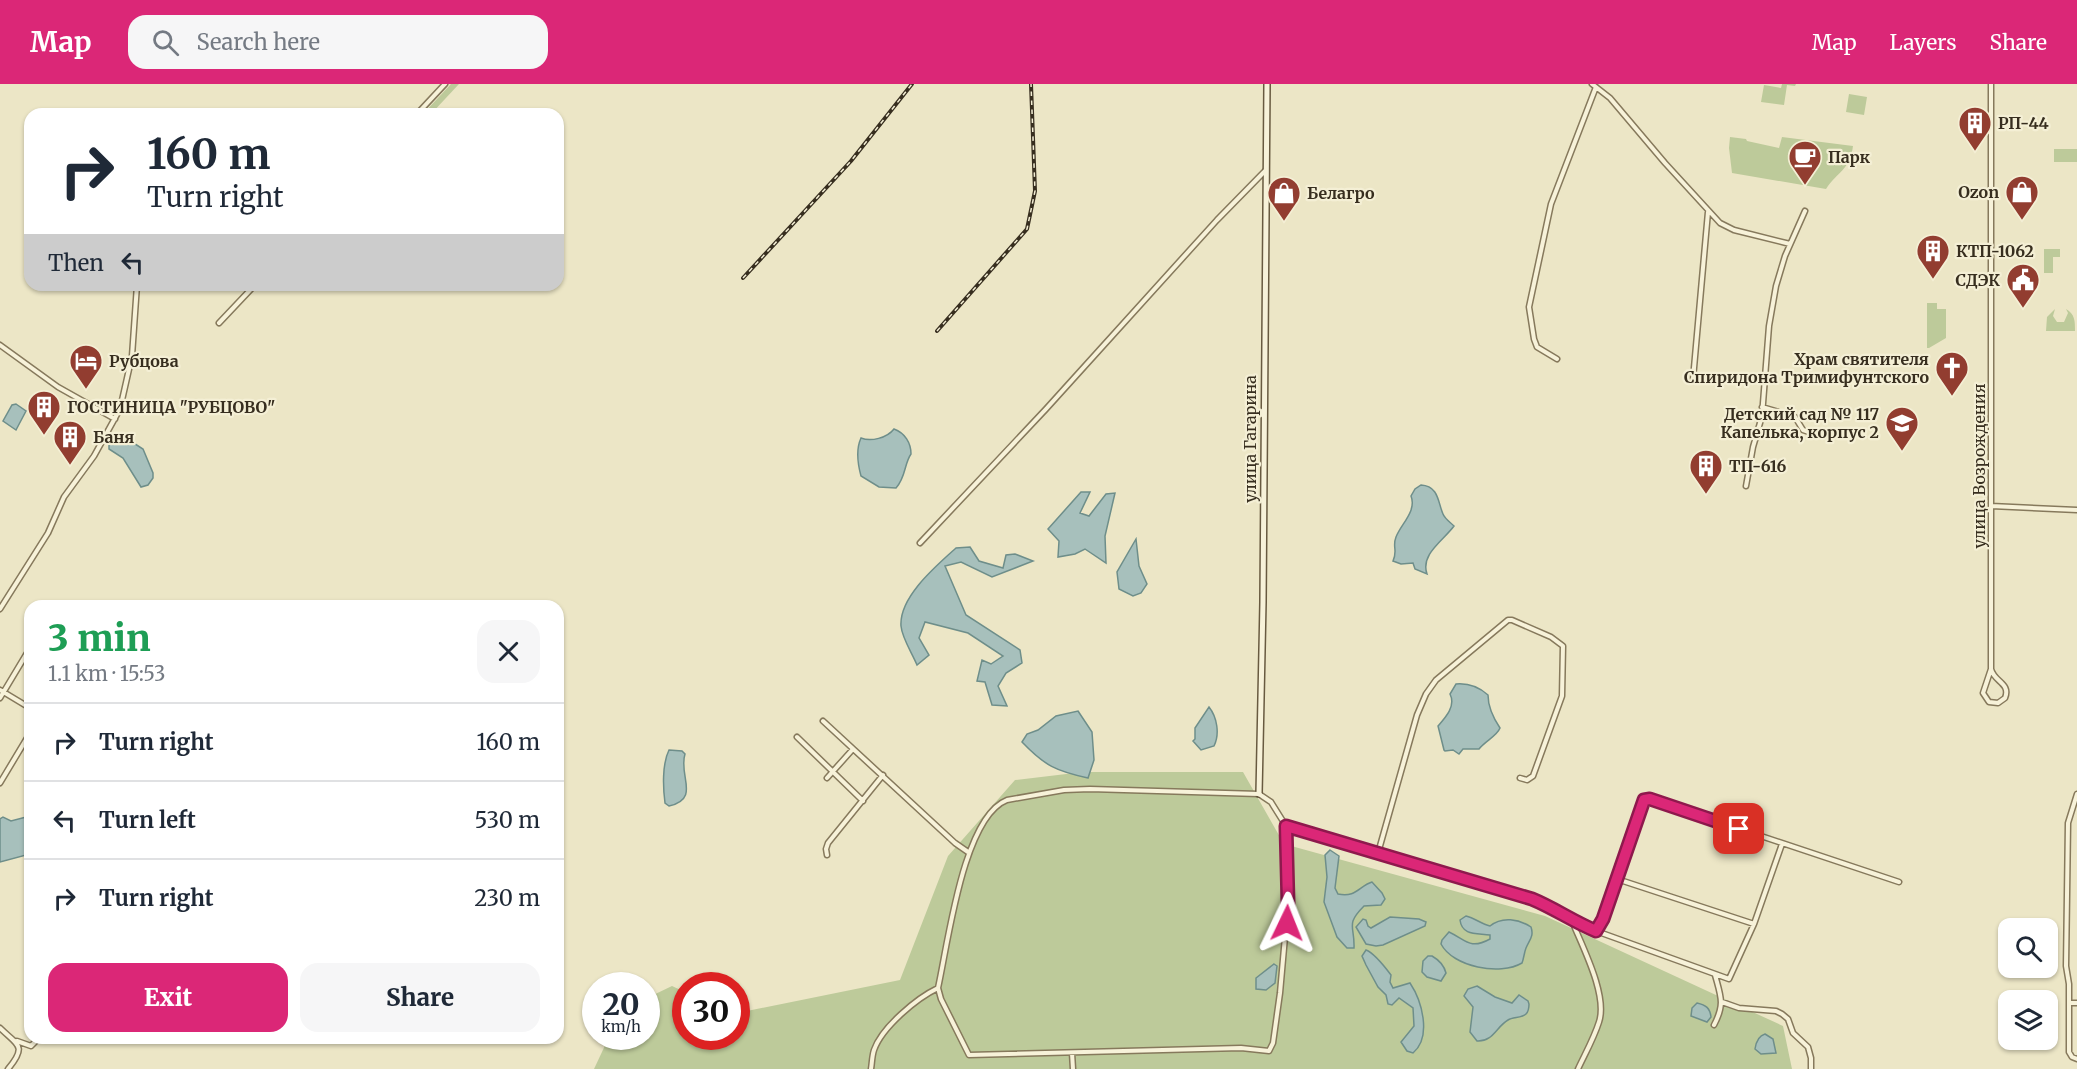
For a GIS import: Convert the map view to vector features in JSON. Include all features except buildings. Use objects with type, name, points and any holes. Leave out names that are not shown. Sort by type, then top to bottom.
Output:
[{"type":"street","points":[[423,108],[445,84]]},
{"type":"street","name":"улица Гагарина","points":[[1259,794],[1263,603],[1267,84]]},
{"type":"street","name":"улица Возрождения","points":[[1991,84],[1991,669],[1984,695],[1989,702],[1998,704],[2005,698],[2007,690],[2004,684],[1995,678],[1991,669]]},
{"type":"street","points":[[1557,359],[1537,347],[1529,308],[1551,204],[1594,85],[1610,98],[1709,212],[1725,227],[1791,244]]},
{"type":"street","points":[[920,543],[1046,409],[1217,220],[1266,171]]},
{"type":"street","points":[[1746,486],[1762,407],[1768,326],[1779,273],[1805,211]]},
{"type":"street","points":[[1693,379],[1709,212]]},
{"type":"street","points":[[0,609],[48,533],[64,497],[94,456],[115,419],[125,392],[132,356],[137,291]]},
{"type":"street","points":[[219,323],[249,291]]},
{"type":"street","points":[[0,345],[58,387],[115,419]]},
{"type":"street","points":[[1762,407],[1797,419],[1803,430],[1818,435]]},
{"type":"street","points":[[1990,506],[2077,510]]},
{"type":"street","points":[[1378,854],[1417,715],[1426,694],[1436,680],[1508,620],[1551,637],[1563,646],[1564,657],[1561,671],[1562,696],[1537,766],[1533,776],[1527,780],[1520,778]]},
{"type":"street","points":[[0,698],[2,691],[24,657]]},
{"type":"street","points":[[2,691],[24,704]]},
{"type":"street","points":[[823,721],[955,843],[968,852]]},
{"type":"street","points":[[797,737],[863,801]]},
{"type":"street","points":[[0,783],[24,743]]},
{"type":"street","points":[[827,778],[853,748]]},
{"type":"street","points":[[827,855],[828,843],[883,775]]},
{"type":"street","points":[[1090,789],[1259,794],[1271,802],[1286,826],[1287,923],[1273,1043],[1269,1051],[1241,1048],[969,1055],[941,999],[939,988],[968,852],[985,819],[1000,802],[1035,794],[1090,789]]},
{"type":"street","points":[[2077,794],[2068,823],[2066,966],[2069,1052],[2077,1059]]},
{"type":"street","points":[[1596,931],[1603,919],[1644,800],[1650,799],[1899,882]]},
{"type":"street","points":[[1286,826],[1532,899],[1555,908],[1571,920],[1596,931],[1729,979],[1754,924],[1782,844]]},
{"type":"street","points":[[1617,879],[1754,924]]},
{"type":"street","points":[[1571,920],[1593,970],[1601,1011],[1600,1021],[1578,1069]]},
{"type":"street","points":[[1714,1025],[1722,1009],[1715,974]]},
{"type":"street","points":[[871,1069],[874,1050],[882,1036],[912,1005],[939,988]]},
{"type":"street","points":[[1722,1002],[1739,1008],[1776,1011],[1782,1014],[1788,1020],[1793,1033],[1808,1047],[1811,1069]]},
{"type":"street","points":[[2069,1003],[2077,1003]]},
{"type":"street","points":[[0,1028],[16,1041],[24,1044]]},
{"type":"street","points":[[8,1069],[17,1059],[19,1047],[16,1041]]},
{"type":"street","points":[[1072,1053],[1073,1069]]},
{"type":"green space","points":[[451,84],[459,84],[437,108],[429,108]]},
{"type":"green space","points":[[1782,84],[1796,84],[1795,86],[1787,85],[1784,105],[1761,102],[1764,85],[1781,88]]},
{"type":"green space","points":[[1849,94],[1867,97],[1864,115],[1846,112]]},
{"type":"green space","points":[[1730,137],[1779,148],[1782,137],[1853,146],[1846,166],[1826,189],[1732,173]]},
{"type":"green space","points":[[2054,149],[2077,149],[2077,162],[2054,162]]},
{"type":"green space","points":[[2044,249],[2060,249],[2060,257],[2053,257],[2053,273],[2044,273]]},
{"type":"green space","points":[[1927,303],[1937,303],[1937,309],[1946,309],[1946,338],[1929,348],[1927,348]]},
{"type":"green space","points":[[2055,309],[2053,316],[2057,322],[2064,322],[2068,313],[2066,309],[2071,313],[2075,321],[2075,331],[2046,331],[2047,317]]},
{"type":"green space","points":[[1083,772],[1243,772],[1284,844],[1545,916],[1783,1026],[1792,1069],[594,1069],[603,1050],[660,1050],[660,992],[672,986],[672,1050],[750,1050],[750,1010],[900,980],[948,856],[1015,780]]},
{"type":"water","points":[[16,404],[26,411],[16,430],[3,421],[12,405]]},
{"type":"water","points":[[894,429],[907,439],[911,454],[902,479],[896,488],[879,487],[861,476],[858,457],[859,442],[861,438],[869,440],[879,438]]},
{"type":"water","points":[[118,433],[143,449],[153,473],[153,478],[148,485],[141,487],[123,458],[109,449],[109,441]]},
{"type":"water","points":[[1421,485],[1435,492],[1444,516],[1454,526],[1430,554],[1427,560],[1427,574],[1415,569],[1413,563],[1401,564],[1393,561],[1396,537],[1412,507],[1411,496]]},
{"type":"water","points":[[1081,492],[1090,492],[1080,513],[1089,516],[1106,494],[1115,493],[1105,536],[1106,563],[1085,549],[1075,554],[1058,557],[1059,541],[1048,529]]},
{"type":"water","points":[[1136,539],[1139,566],[1147,584],[1141,593],[1133,596],[1119,589],[1117,572]]},
{"type":"water","points":[[970,547],[979,561],[1003,568],[1006,555],[1015,554],[1033,561],[992,577],[961,562],[945,566],[966,615],[1020,650],[1022,663],[1006,673],[998,686],[1007,706],[992,705],[985,682],[977,681],[982,660],[991,664],[1003,656],[968,633],[925,622],[919,638],[929,655],[917,665],[902,631],[902,615],[906,604],[920,583],[956,548]]},
{"type":"water","points":[[1456,684],[1473,686],[1488,695],[1489,704],[1500,728],[1479,749],[1463,749],[1459,754],[1453,750],[1444,750],[1438,726],[1449,711],[1452,703],[1450,694]]},
{"type":"water","points":[[1209,707],[1216,721],[1217,736],[1214,746],[1201,750],[1193,741],[1195,728]]},
{"type":"water","points":[[1078,711],[1092,732],[1094,760],[1088,778],[1067,773],[1052,766],[1022,742],[1027,734],[1038,730],[1056,716]]},
{"type":"water","points":[[669,750],[682,751],[685,754],[686,792],[679,803],[669,806],[665,803],[664,769]]},
{"type":"water","points":[[3,817],[11,821],[24,818],[24,856],[0,862],[0,819]]},
{"type":"water","points":[[1330,850],[1339,856],[1335,888],[1338,894],[1353,893],[1372,882],[1385,899],[1381,905],[1364,906],[1358,912],[1352,926],[1354,948],[1347,948],[1337,937],[1324,902],[1327,877],[1325,855]]},
{"type":"water","points":[[1466,916],[1490,926],[1500,921],[1511,920],[1531,927],[1532,935],[1522,963],[1513,967],[1490,969],[1466,964],[1447,952],[1441,944],[1449,932],[1473,944],[1490,939],[1490,935],[1471,933],[1464,929],[1460,920]]},
{"type":"water","points":[[1390,917],[1419,919],[1426,922],[1425,926],[1383,945],[1366,944],[1356,927],[1363,919],[1371,928]]},
{"type":"water","points":[[1366,950],[1376,957],[1391,975],[1390,982],[1393,988],[1410,983],[1418,999],[1424,1029],[1419,1046],[1413,1053],[1407,1051],[1401,1042],[1414,1026],[1413,1008],[1399,998],[1392,1005],[1388,1004],[1386,995],[1378,987],[1362,956]]},
{"type":"water","points":[[1428,956],[1437,959],[1444,968],[1446,973],[1441,981],[1427,977],[1422,972],[1423,961]]},
{"type":"water","points":[[1274,964],[1277,966],[1275,983],[1266,990],[1256,989],[1256,978]]},
{"type":"water","points":[[1477,986],[1495,997],[1512,1003],[1519,995],[1528,1001],[1528,1012],[1508,1020],[1491,1037],[1477,1041],[1470,1032],[1473,1007],[1464,996],[1468,989]]},
{"type":"water","points":[[1697,1003],[1709,1009],[1711,1017],[1707,1022],[1691,1016],[1692,1008]]},
{"type":"water","points":[[1765,1034],[1773,1039],[1776,1053],[1761,1054],[1755,1049],[1758,1040]]},
{"type":"railway","points":[[743,278],[851,161],[912,84]]},
{"type":"railway","points":[[937,331],[1027,229],[1035,191],[1031,84]]},
{"type":"place","name":"РП-44","points":[[1975,152]]},
{"type":"place","name":"Парк","points":[[1805,186]]},
{"type":"place","name":"Ozon","points":[[2022,221]]},
{"type":"place","name":"Белагро","points":[[1284,222]]},
{"type":"place","name":"КТП-1062","points":[[1933,280]]},
{"type":"place","name":"СДЭК","points":[[2023,309]]},
{"type":"place","name":"Рубцова","points":[[86,390]]},
{"type":"place","name":"Храм святителя Спиридона Тримифунтского","points":[[1952,397]]},
{"type":"place","name":"ГОСТИНИЦА \"РУБЦОВО\"","points":[[44,436]]},
{"type":"place","name":"Детский сад № 117 Капелька, корпус 2","points":[[1902,452]]},
{"type":"place","name":"Баня","points":[[70,466]]},
{"type":"place","name":"ТП-616","points":[[1706,495]]},
{"type":"route","points":[[1287,923],[1286,826],[1532,899],[1555,908],[1571,920],[1596,931],[1603,919],[1644,800],[1650,799],[1739,829]]}]
